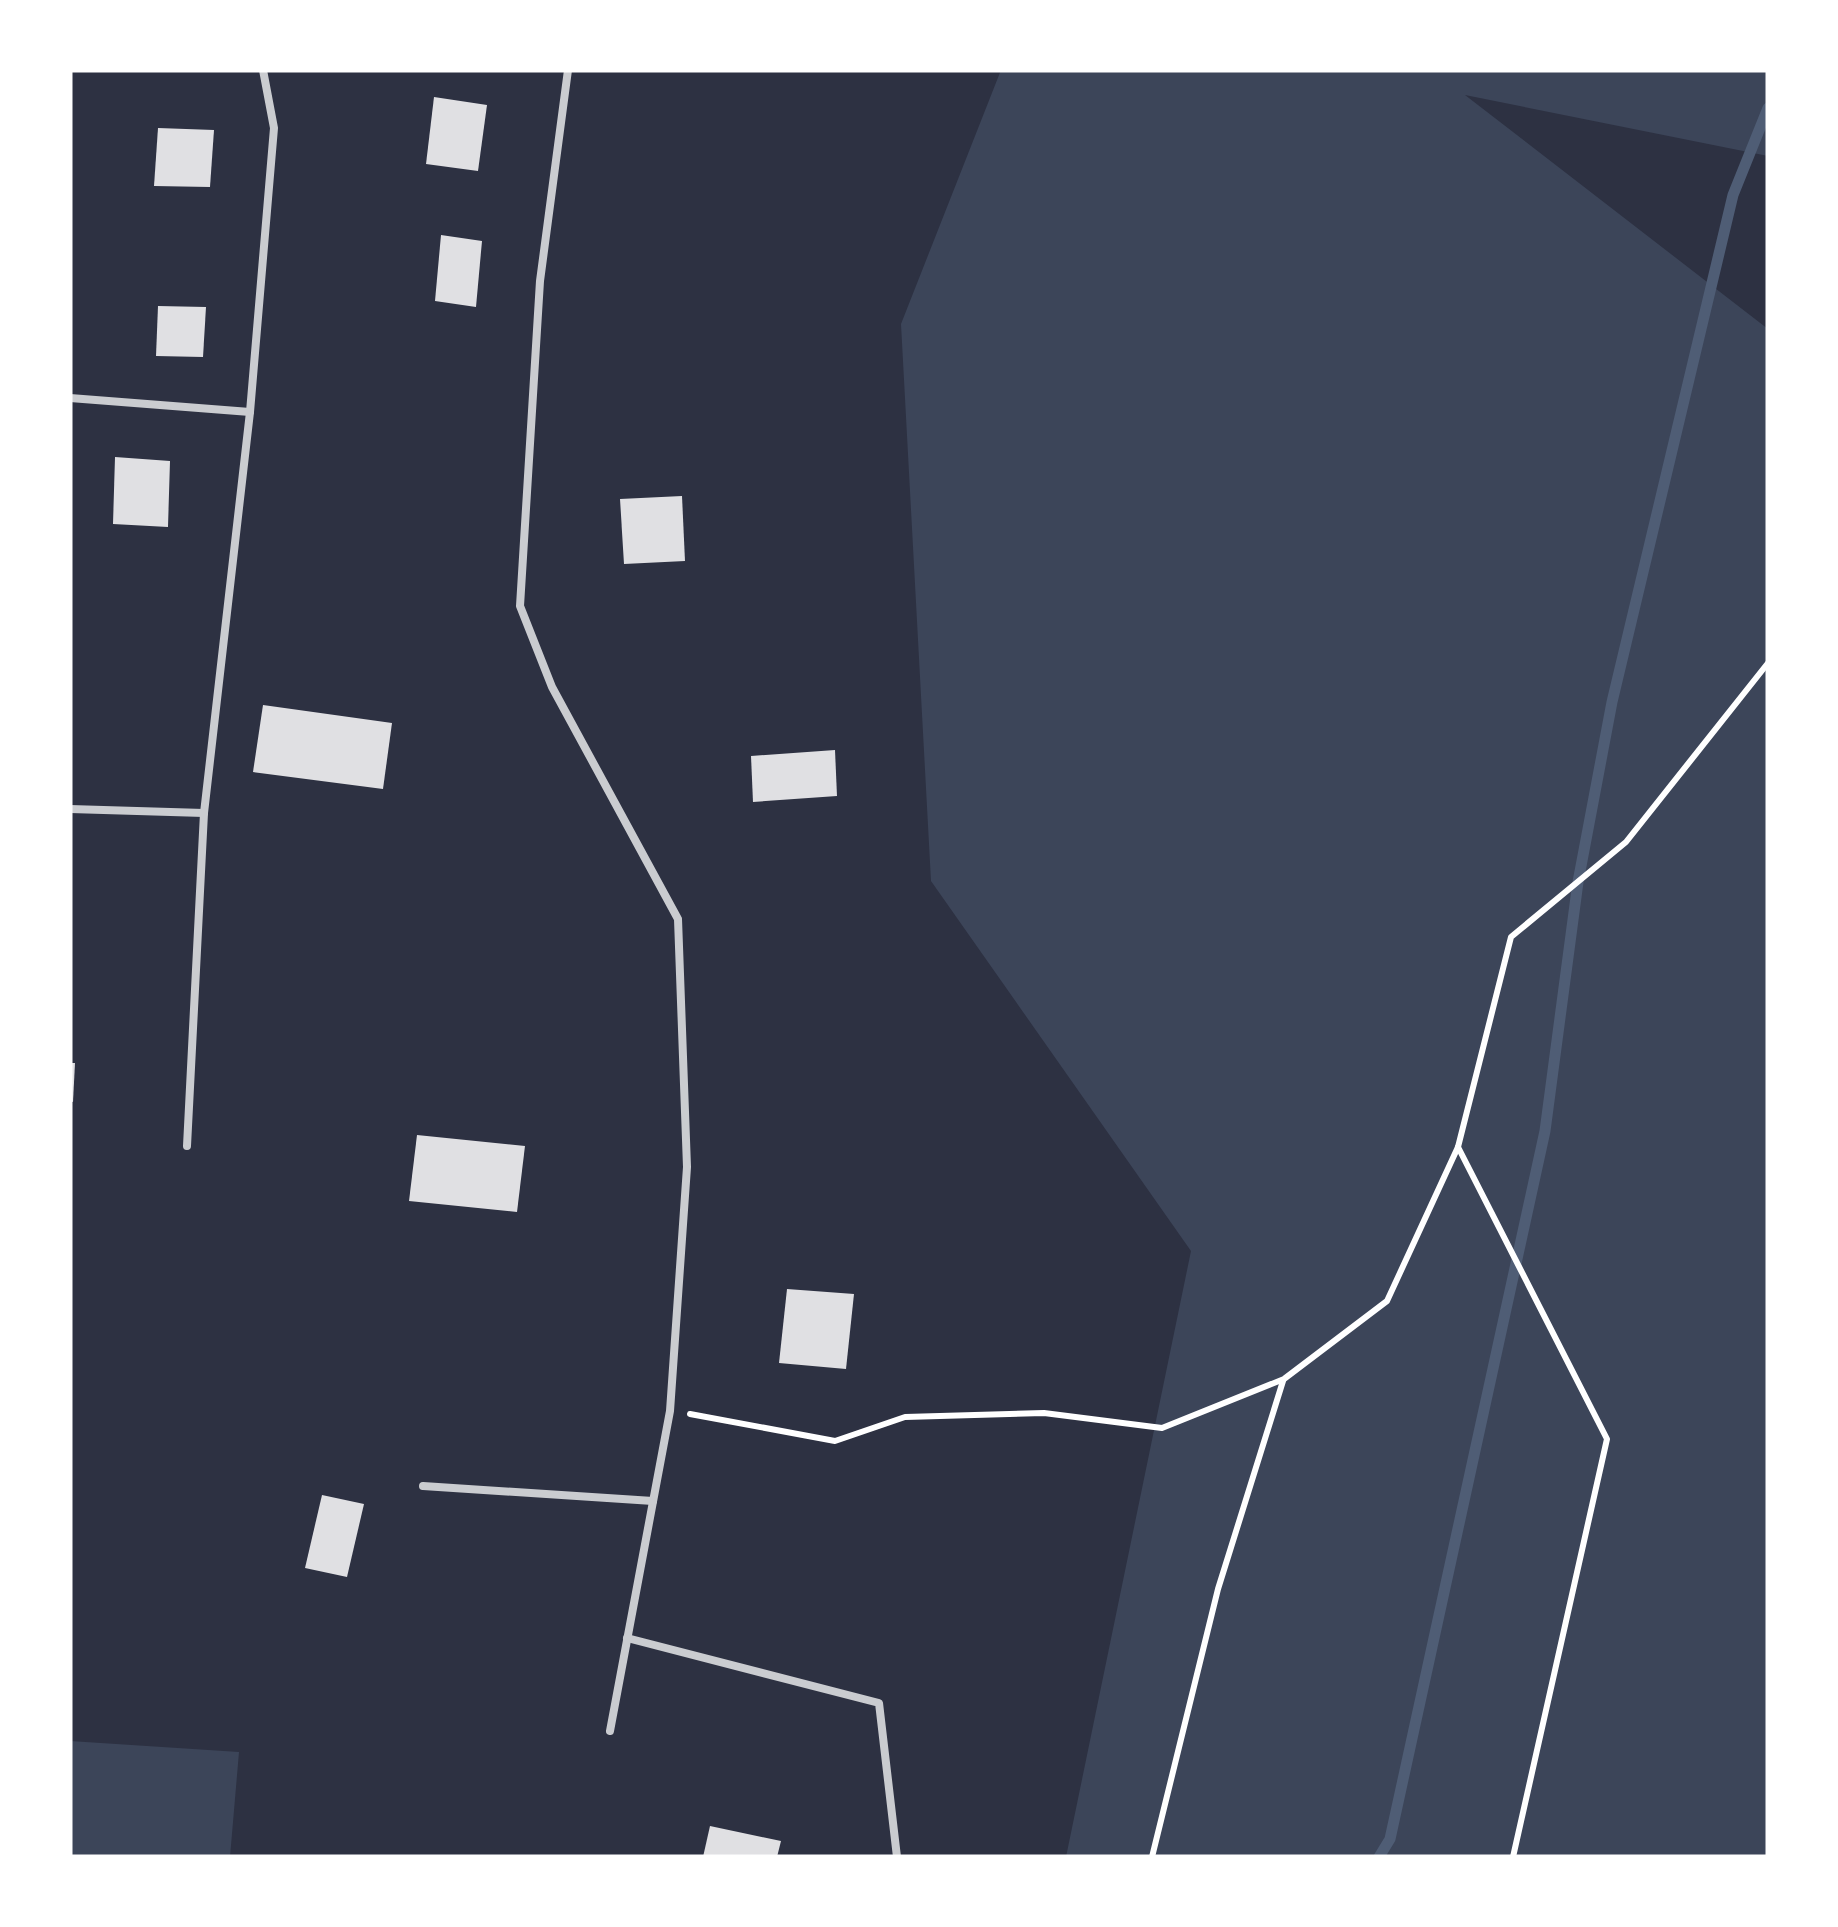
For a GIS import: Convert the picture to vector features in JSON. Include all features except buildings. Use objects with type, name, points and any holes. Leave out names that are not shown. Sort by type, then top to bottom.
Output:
[{"type":"lane","points":[[186,1146],[204,813],[250,412],[274,128],[263,70]]},
{"type":"lane","points":[[568,70],[540,282],[520,606],[552,688],[678,920],[687,1167],[670,1411],[610,1731]]},
{"type":"lane","points":[[70,398],[250,412]]},
{"type":"lane","points":[[70,809],[204,813]]},
{"type":"lane","points":[[423,1486],[653,1501]]},
{"type":"lane","points":[[627,1638],[879,1704],[897,1857]]},
{"type":"path","points":[[670,1411],[835,1441],[905,1417],[1044,1413],[1162,1428],[1284,1380],[1387,1301],[1458,1147],[1511,937],[1626,842],[1768,663]]},
{"type":"path","points":[[1458,1147],[1607,1439],[1513,1857]]},
{"type":"path","points":[[1152,1857],[1218,1590],[1284,1380]]},
{"type":"shaded area","points":[[1001,70],[1768,70],[1768,156],[1465,95],[1768,329],[1768,1857],[1066,1857],[1191,1251],[931,881],[901,324]]},
{"type":"shaded area","points":[[70,1741],[239,1752],[230,1857],[70,1857]]},
{"type":"waterway","points":[[1379,1857],[1390,1839],[1545,1131],[1578,882],[1612,702],[1733,195],[1768,108]]}]
